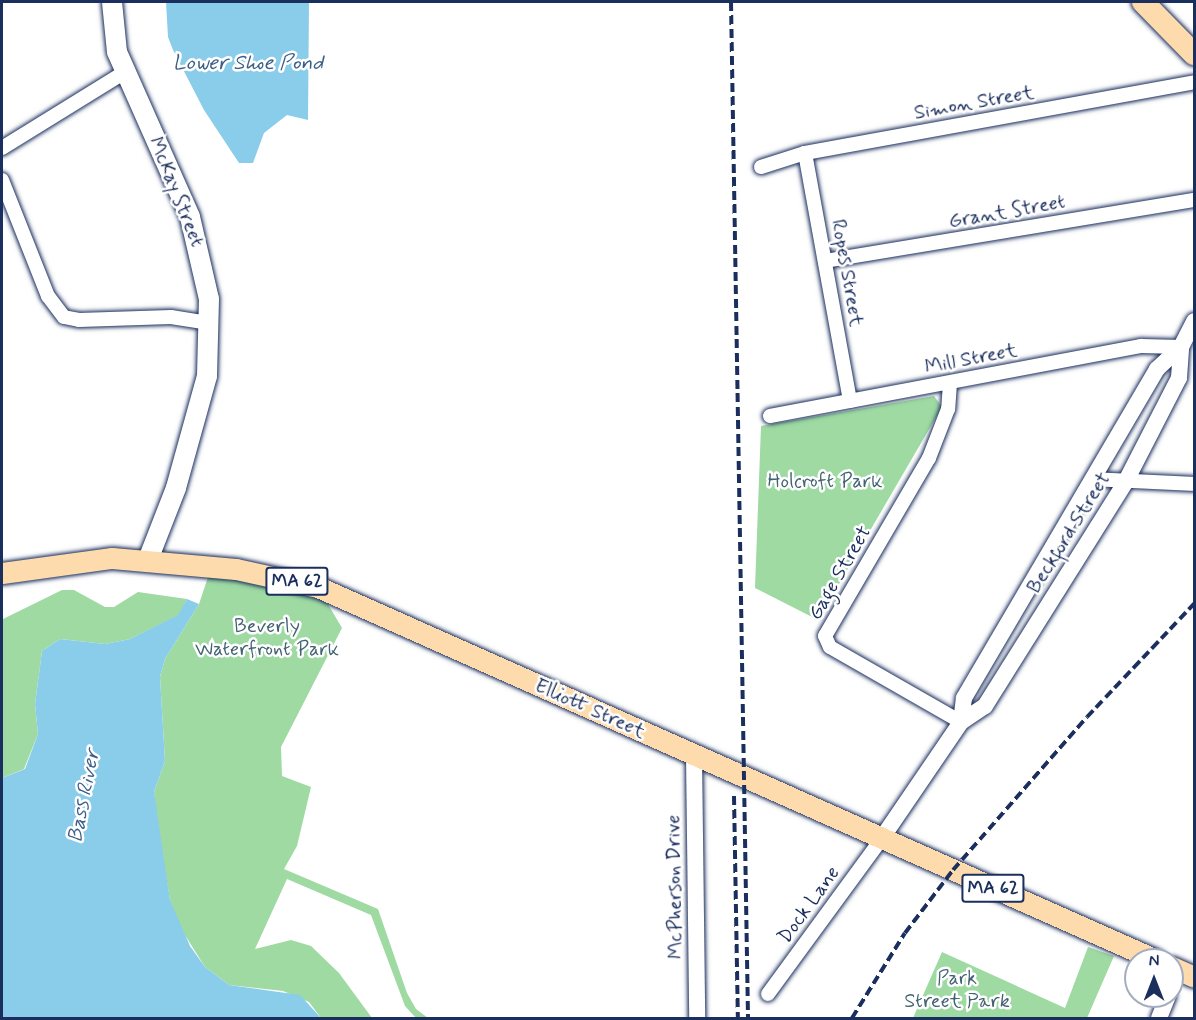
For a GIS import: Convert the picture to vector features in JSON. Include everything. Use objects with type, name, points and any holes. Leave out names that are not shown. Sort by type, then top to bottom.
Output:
[{"type":"highway","points":[[1143,2],[1194,54]]},
{"type":"main road","name":"McKay Street","points":[[112,2],[117,52],[190,217],[204,263],[210,323],[207,376],[199,408],[176,488],[148,560]]},
{"type":"main road","name":"Elliott Street","points":[[2,573],[71,561],[148,560],[236,568],[318,587],[1129,948]]},
{"type":"street","points":[[2,148],[125,72]]},
{"type":"street","name":"Simon Street","points":[[761,167],[805,153],[1194,82]]},
{"type":"street","name":"Ropes Street","points":[[805,153],[850,401]]},
{"type":"street","points":[[2,180],[48,296],[64,316],[79,320],[171,317],[210,323]]},
{"type":"street","name":"Grant Street","points":[[825,261],[1194,200]]},
{"type":"street","name":"Beckford Street","points":[[960,722],[964,698],[1157,369],[1181,347],[1194,321]]},
{"type":"street","name":"Mill Street","points":[[770,416],[1141,346],[1181,347]]},
{"type":"street","name":"Beckford Street","points":[[882,838],[960,722],[985,706],[1126,481],[1179,378],[1181,347]]},
{"type":"street","name":"Gage Street","points":[[950,383],[948,409],[929,458],[825,636],[830,646],[960,722]]},
{"type":"street","points":[[1092,479],[1194,484]]},
{"type":"street","name":"McPherson Drive","points":[[694,755],[697,1018]]},
{"type":"street","name":"Dock Lane","points":[[768,994],[882,838]]},
{"type":"green space","name":"Holcroft Park","points":[[934,396],[942,407],[818,620],[755,588],[761,426]]},
{"type":"green space","name":"Beverly Waterfront Park","points":[[212,565],[318,587],[342,628],[281,747],[282,776],[311,787],[297,846],[284,869],[378,909],[407,993],[416,1009],[428,1018],[416,1018],[405,1006],[371,915],[287,879],[255,949],[291,940],[311,946],[339,973],[372,1018],[321,1018],[309,1002],[283,991],[229,985],[205,967],[178,924],[170,900],[156,818],[154,792],[165,761],[160,677],[165,659],[199,604]]},
{"type":"green space","points":[[62,590],[74,590],[105,607],[114,607],[138,592],[187,599],[179,615],[130,639],[105,644],[60,639],[42,651],[35,704],[38,734],[24,769],[2,778],[3,619]]},
{"type":"green space","name":"Park Street Park","points":[[1088,947],[1114,956],[1087,1018],[913,1018],[942,952],[1065,1008]]},
{"type":"water","name":"Lower Shoe Pond","points":[[166,2],[309,2],[308,120],[287,115],[264,133],[253,163],[239,163],[204,110],[173,50],[168,37]]},
{"type":"water","name":"Bass River","points":[[187,599],[199,604],[165,659],[160,677],[165,761],[154,792],[170,900],[190,946],[205,967],[229,985],[300,995],[321,1018],[2,1018],[2,778],[25,769],[38,734],[35,704],[42,651],[60,639],[105,644],[130,639],[178,615]]},
{"type":"railway","points":[[731,2],[748,1018]]},
{"type":"railway","points":[[852,1018],[905,933],[953,870],[1087,717],[1194,604]]},
{"type":"railway","points":[[734,796],[738,1018]]}]
